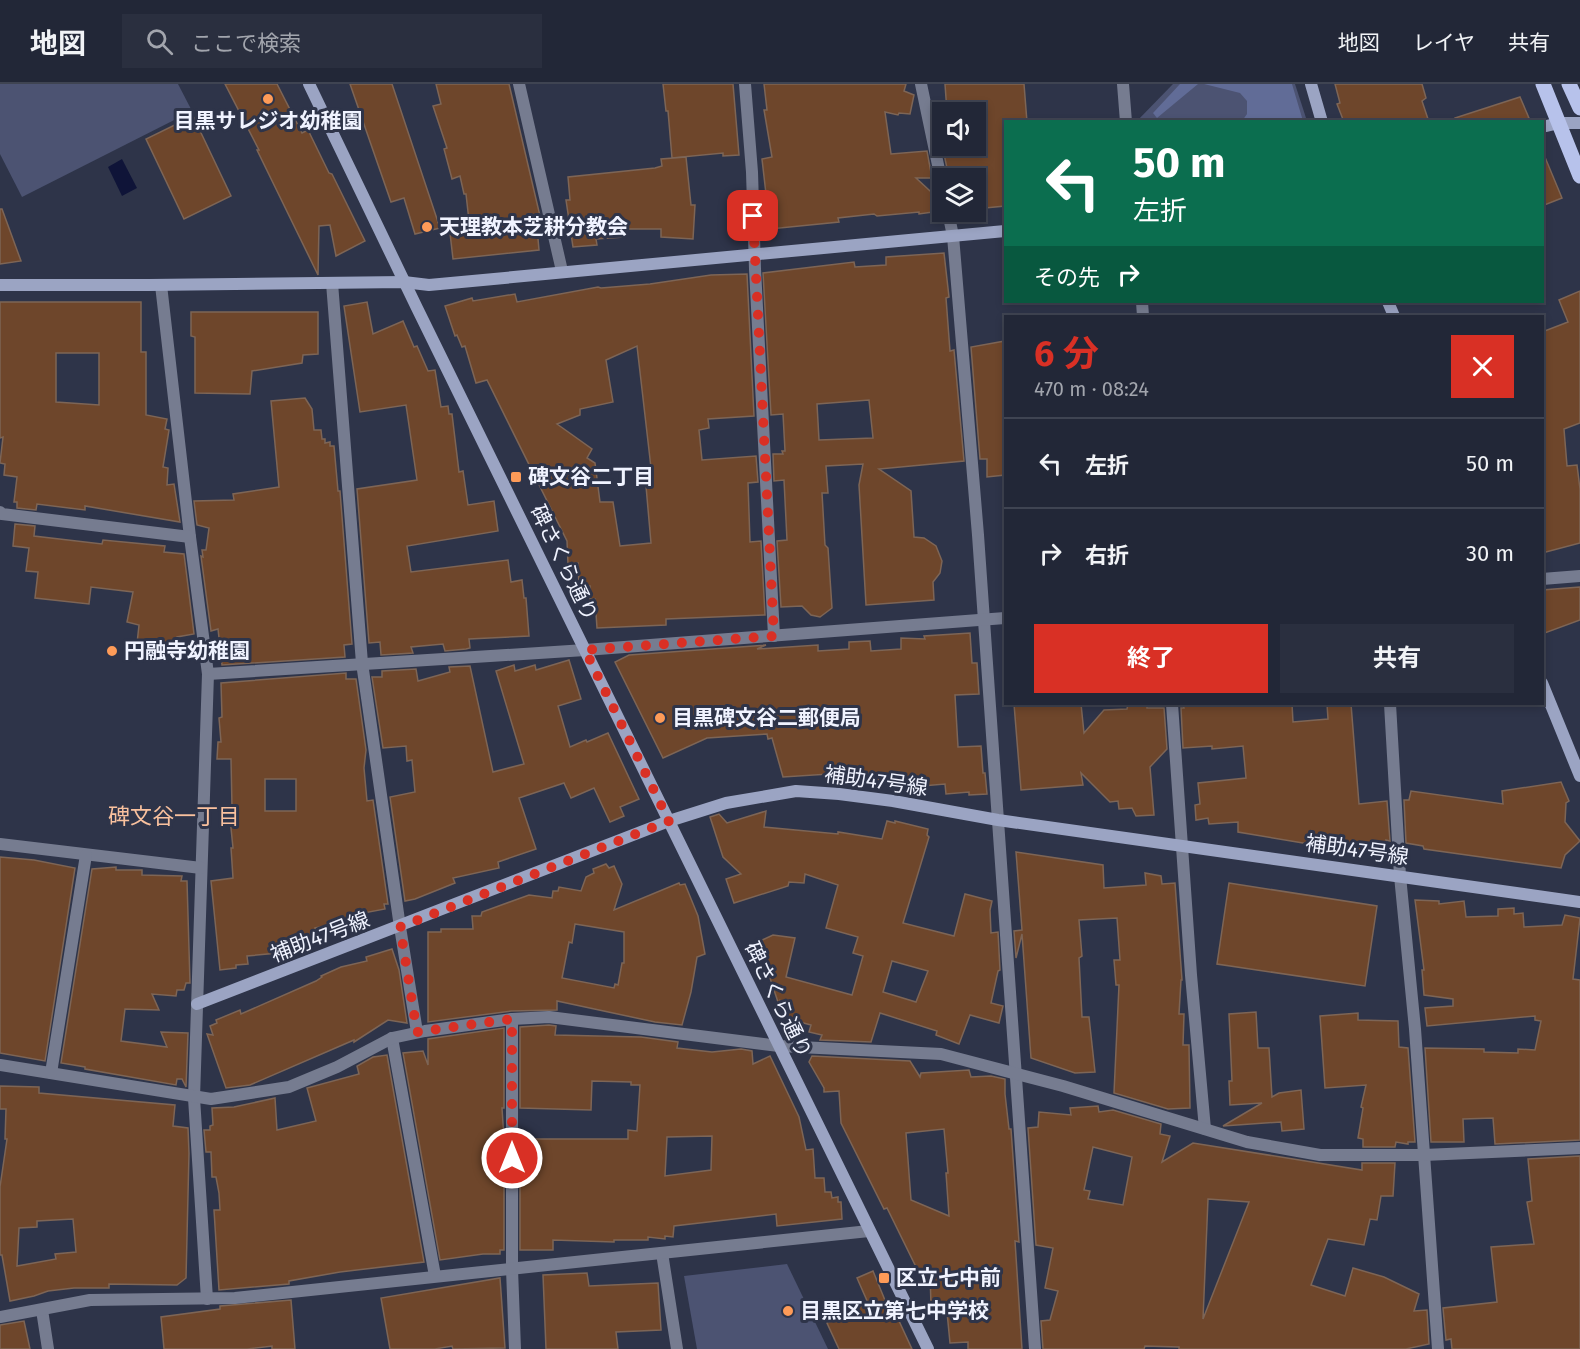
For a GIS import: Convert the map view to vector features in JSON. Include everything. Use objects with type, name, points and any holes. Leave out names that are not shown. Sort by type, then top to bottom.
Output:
[{"type":"main road","points":[[1543,84],[1580,176]]},
{"type":"main road","points":[[1569,84],[1580,108]]},
{"type":"street","name":"碑さくら通り","points":[[309,84],[928,1349]]},
{"type":"street","points":[[519,84],[562,272]]},
{"type":"street","points":[[746,84],[774,636]]},
{"type":"street","points":[[921,84],[939,168]]},
{"type":"street","points":[[1123,84],[1126,120]]},
{"type":"street","points":[[1311,84],[1321,120]]},
{"type":"street","points":[[1544,127],[1559,123],[1580,123]]},
{"type":"street","points":[[950,222],[984,619],[1035,1349]]},
{"type":"street","points":[[0,285],[404,282],[429,285],[1004,231]]},
{"type":"street","points":[[332,283],[362,663],[417,1032]]},
{"type":"street","points":[[161,285],[208,674],[194,1098],[207,1299]]},
{"type":"street","points":[[0,512],[190,537]]},
{"type":"street","points":[[1544,579],[1580,576]]},
{"type":"street","points":[[208,674],[585,650],[1004,618]]},
{"type":"street","points":[[1544,688],[1580,776]]},
{"type":"street","points":[[1172,705],[1191,975],[1205,1129]]},
{"type":"street","points":[[1390,705],[1400,876],[1415,1029],[1438,1349]]},
{"type":"street","name":"補助47号線","points":[[197,1004],[669,821],[726,803],[796,791],[893,801],[998,820],[1580,902]]},
{"type":"street","points":[[0,844],[201,868]]},
{"type":"street","points":[[51,1073],[86,855]]},
{"type":"street","points":[[0,1065],[194,1098],[212,1099],[289,1087],[337,1067],[392,1038],[417,1032],[512,1019],[549,1017],[778,1046],[940,1054],[1063,1086],[1247,1142],[1320,1155],[1424,1155],[1580,1148]]},
{"type":"street","points":[[512,1019],[512,1269],[515,1349]]},
{"type":"street","points":[[392,1038],[435,1276]]},
{"type":"street","points":[[0,1317],[90,1300],[235,1298],[869,1232]]},
{"type":"street","points":[[662,1253],[677,1349]]},
{"type":"street","points":[[42,1310],[48,1349]]},
{"type":"shaded area","points":[[0,84],[178,84],[192,111],[22,197],[0,154]]},
{"type":"shaded area","points":[[1173,84],[1295,84],[1307,120],[1138,120]]},
{"type":"shaded area","points":[[1180,84],[1198,84],[1157,118],[1153,113]]},
{"type":"shaded area","points":[[1204,84],[1292,84],[1303,120],[1243,120],[1247,114],[1247,101],[1240,93]]},
{"type":"shaded area","points":[[122,159],[137,188],[122,196],[108,167]]},
{"type":"shaded area","points":[[787,1264],[828,1349],[697,1349],[684,1276]]},
{"type":"building","points":[[225,84],[277,84],[302,133],[308,130],[365,241],[336,256],[330,225],[319,226],[318,275],[257,150],[259,150]]},
{"type":"building","points":[[350,84],[392,84],[440,228],[415,234],[404,198],[391,202]]},
{"type":"building","points":[[436,84],[509,84],[540,216],[536,216],[539,250],[453,259],[450,233],[470,230],[466,194],[464,194],[460,176],[452,179],[444,149],[447,148],[433,106],[441,104]]},
{"type":"building","points":[[663,84],[733,84],[739,155],[723,156],[723,153],[672,158]]},
{"type":"building","points":[[764,84],[906,84],[904,91],[914,95],[910,114],[899,113],[898,115],[885,112],[891,154],[927,151],[932,178],[916,178],[932,193],[932,212],[877,216],[874,214],[838,218],[839,222],[770,229],[762,159],[772,157],[764,110],[767,110]]},
{"type":"building","points":[[945,84],[1024,84],[1027,120],[1004,120],[1004,206],[986,208],[986,168],[947,168],[944,156],[986,156],[986,102],[946,102]]},
{"type":"building","points":[[1335,84],[1422,84],[1426,98],[1422,101],[1428,120],[1343,120],[1337,104],[1340,103]]},
{"type":"building","points":[[1520,97],[1529,118],[1524,120],[1456,120],[1455,118]]},
{"type":"building","points":[[193,116],[231,196],[184,219],[146,139]]},
{"type":"building","points":[[1544,155],[1562,198],[1544,205]]},
{"type":"building","points":[[686,157],[691,205],[695,205],[693,239],[661,237],[661,229],[622,229],[623,237],[596,239],[597,245],[573,247],[566,200],[570,200],[568,177],[655,168],[662,166],[661,159]]},
{"type":"building","points":[[0,209],[2,209],[21,261],[0,264]]},
{"type":"building","points":[[944,253],[949,297],[946,298],[950,351],[954,350],[964,461],[879,469],[911,491],[914,537],[924,538],[936,546],[942,561],[940,573],[933,582],[934,600],[866,605],[859,485],[863,464],[826,466],[828,493],[822,493],[832,608],[820,617],[811,615],[802,606],[781,607],[777,541],[787,540],[784,480],[774,481],[773,454],[783,454],[782,451],[785,451],[783,414],[771,415],[763,273],[854,262],[855,267],[886,265],[886,257]],"holes":[[[869,400],[873,438],[819,440],[817,404]]]},
{"type":"building","points":[[747,274],[754,416],[708,419],[709,428],[699,430],[702,460],[756,456],[758,482],[748,483],[750,542],[761,541],[765,615],[666,619],[666,625],[597,628],[595,599],[590,599],[590,586],[579,586],[578,563],[568,564],[567,541],[487,380],[476,383],[465,346],[462,347],[457,335],[455,336],[445,306],[472,298],[473,301],[515,294],[517,302],[598,287],[650,284],[711,275]],"holes":[[[637,346],[653,485],[646,486],[651,543],[620,546],[613,502],[600,502],[595,463],[587,458],[592,449],[557,424],[580,415],[580,409],[613,402],[606,360]]]},
{"type":"building","points":[[1580,291],[1580,423],[1564,429],[1567,466],[1577,465],[1580,489],[1580,543],[1544,552],[1544,331],[1568,322],[1559,300]]},
{"type":"building","points":[[0,302],[141,302],[141,352],[146,352],[146,415],[167,419],[165,429],[169,430],[163,467],[168,468],[167,485],[174,484],[180,522],[85,506],[85,510],[37,504],[36,510],[17,508],[17,502],[14,502],[17,477],[4,475],[5,464],[0,463],[3,437],[0,438]],"holes":[[[56,353],[99,353],[99,405],[56,402]]]},
{"type":"building","points":[[367,302],[373,334],[403,321],[428,371],[435,370],[441,407],[448,406],[449,414],[452,414],[459,472],[463,471],[468,505],[494,501],[498,531],[407,546],[411,572],[508,560],[511,582],[522,580],[529,636],[469,639],[470,648],[466,649],[445,651],[443,644],[411,647],[413,653],[381,655],[380,642],[369,643],[357,489],[417,480],[406,405],[360,412],[344,306]]},
{"type":"building","points":[[191,312],[318,312],[318,354],[303,355],[302,363],[252,371],[250,394],[195,393],[195,337],[191,336]]},
{"type":"building","points":[[1004,341],[1004,475],[987,477],[987,459],[980,459],[971,347]]},
{"type":"building","points":[[305,398],[312,409],[314,430],[321,430],[325,443],[330,442],[330,446],[334,446],[338,491],[340,491],[352,644],[344,645],[345,657],[222,665],[218,629],[211,631],[201,556],[203,557],[202,550],[206,550],[209,528],[197,525],[194,501],[234,500],[233,494],[279,487],[271,401]]},
{"type":"building","points":[[15,524],[35,526],[34,536],[102,544],[103,540],[165,546],[164,552],[184,554],[194,634],[177,637],[173,657],[136,653],[139,625],[127,622],[133,592],[91,587],[89,604],[35,598],[38,572],[26,571],[29,548],[13,546]]},
{"type":"building","points":[[1580,587],[1580,620],[1544,633],[1544,590]]},
{"type":"building","points":[[970,633],[972,663],[977,663],[979,694],[955,695],[958,747],[981,746],[987,794],[969,795],[969,792],[946,794],[945,784],[910,787],[903,780],[878,780],[877,777],[871,776],[871,773],[829,778],[829,774],[783,777],[772,738],[768,739],[767,734],[707,738],[663,758],[615,662],[629,655],[766,645],[757,649],[818,645],[818,651],[849,649],[849,642],[870,641],[871,651],[901,649],[901,638],[925,639],[924,636]]},
{"type":"building","points":[[569,660],[581,699],[558,706],[570,747],[608,733],[639,799],[620,807],[624,816],[610,822],[594,788],[571,798],[564,783],[519,798],[536,849],[498,862],[499,868],[453,878],[455,883],[405,901],[390,797],[415,792],[412,760],[407,761],[406,746],[383,748],[372,677],[382,677],[382,671],[416,669],[418,681],[450,672],[449,667],[470,666],[493,772],[524,764],[496,671],[514,665],[515,671],[535,665],[536,670]]},
{"type":"building","points":[[346,673],[346,679],[356,679],[366,750],[364,768],[367,801],[373,800],[388,904],[384,904],[385,909],[358,914],[359,921],[315,928],[316,939],[277,944],[278,953],[247,956],[248,964],[220,970],[211,881],[233,878],[229,808],[232,808],[231,759],[217,759],[218,742],[221,742],[219,718],[222,717],[221,683]],"holes":[[[265,779],[296,779],[296,811],[265,811]]]},
{"type":"building","points":[[1014,705],[1081,705],[1084,733],[1104,710],[1127,709],[1128,705],[1164,708],[1167,749],[1150,767],[1154,815],[1136,816],[1132,808],[1119,809],[1118,801],[1110,802],[1081,773],[1083,785],[1021,790]]},
{"type":"building","points":[[1183,705],[1292,705],[1293,722],[1328,719],[1327,705],[1351,705],[1359,804],[1387,801],[1390,841],[1386,840],[1387,848],[1355,850],[1309,844],[1238,832],[1238,822],[1209,824],[1208,818],[1196,820],[1195,805],[1200,804],[1198,783],[1246,778],[1243,746],[1212,749],[1212,746],[1183,748],[1181,708],[1184,708]]},
{"type":"building","points":[[1561,782],[1569,801],[1566,803],[1565,822],[1580,841],[1565,855],[1561,868],[1424,849],[1423,846],[1406,843],[1404,800],[1409,800],[1411,791],[1503,804],[1502,791]]},
{"type":"building","points":[[766,811],[764,827],[838,834],[838,832],[882,839],[887,821],[928,829],[929,837],[903,923],[954,936],[965,894],[992,901],[991,933],[998,932],[1000,970],[991,1003],[1003,1006],[999,1023],[970,1015],[959,1044],[936,1035],[937,1031],[880,1013],[871,1042],[820,1040],[822,1035],[809,1032],[811,1025],[789,1019],[780,1001],[779,1005],[758,942],[773,935],[795,938],[786,977],[852,995],[863,956],[853,953],[858,937],[826,928],[838,885],[805,874],[804,883],[789,882],[788,886],[734,903],[726,879],[741,874],[723,857],[710,817],[719,814],[727,823]],"holes":[[[892,961],[928,971],[916,1002],[883,992]]]},
{"type":"building","points":[[1016,852],[1103,865],[1104,888],[1146,885],[1145,873],[1161,876],[1162,884],[1175,883],[1182,980],[1179,1014],[1184,1014],[1183,1045],[1189,1045],[1190,1108],[1168,1109],[1114,1093],[1119,985],[1116,985],[1114,960],[1120,960],[1117,918],[1079,920],[1082,956],[1079,958],[1082,1017],[1089,1017],[1095,1072],[1075,1073],[1031,1058],[1022,934],[1016,958],[1014,931],[1022,930]]},
{"type":"building","points":[[0,857],[34,860],[75,868],[45,1061],[0,1053]]},
{"type":"building","points":[[606,864],[609,868],[614,866],[622,884],[614,910],[679,883],[680,885],[685,884],[698,916],[705,954],[697,957],[682,1025],[655,1022],[557,1001],[557,1010],[511,1011],[428,1022],[428,932],[441,932],[441,929],[473,929],[472,916],[481,916],[482,912],[529,895],[552,898],[553,891],[558,891],[559,887],[581,891],[586,877],[594,873],[593,869]],"holes":[[[575,924],[624,932],[624,963],[622,963],[618,985],[615,984],[614,988],[562,978]]]},
{"type":"building","points":[[116,867],[116,870],[142,870],[142,875],[182,876],[181,881],[187,881],[190,983],[186,983],[184,990],[177,990],[176,996],[152,994],[159,1010],[125,1009],[121,1041],[167,1047],[161,1032],[188,1033],[186,1087],[182,1079],[177,1079],[176,1085],[61,1063],[92,869]]},
{"type":"building","points":[[1229,883],[1377,906],[1365,986],[1217,964]]},
{"type":"building","points":[[1415,900],[1439,901],[1439,904],[1464,901],[1466,917],[1498,916],[1498,909],[1514,908],[1514,914],[1523,913],[1524,927],[1562,925],[1565,915],[1580,918],[1573,979],[1580,980],[1580,1140],[1495,1144],[1493,1118],[1463,1119],[1464,1142],[1431,1142],[1425,1048],[1484,1049],[1484,1052],[1518,1053],[1518,1049],[1535,1050],[1541,1021],[1535,1020],[1535,1016],[1427,1026],[1425,1008],[1453,1006],[1453,999],[1424,995],[1422,970],[1424,970]]},
{"type":"building","points":[[392,949],[399,970],[407,1023],[388,1020],[354,1042],[354,1040],[250,1085],[226,1088],[207,1034],[213,1035],[210,1026],[217,1023],[216,1020],[240,1010],[241,1014],[316,981],[321,976],[341,967],[367,961],[366,957]]},
{"type":"building","points":[[1256,1012],[1258,1048],[1269,1048],[1272,1097],[1279,1093],[1301,1090],[1304,1129],[1282,1131],[1281,1122],[1223,1126],[1262,1103],[1230,1105],[1229,1081],[1232,1081],[1229,1014]]},
{"type":"building","points":[[1358,1013],[1358,1020],[1398,1021],[1399,1047],[1408,1048],[1415,1142],[1408,1142],[1408,1144],[1396,1142],[1395,1147],[1363,1147],[1363,1139],[1358,1138],[1366,1085],[1325,1088],[1320,1016]]},
{"type":"building","points":[[549,1025],[556,1026],[555,1035],[641,1037],[678,1042],[677,1048],[712,1052],[741,1049],[752,1051],[753,1064],[770,1056],[799,1117],[806,1150],[813,1149],[815,1178],[824,1178],[825,1192],[831,1192],[832,1198],[838,1197],[838,1202],[841,1202],[842,1219],[777,1226],[776,1214],[674,1226],[673,1237],[665,1236],[665,1239],[648,1237],[648,1240],[614,1240],[614,1242],[553,1240],[553,1250],[520,1250],[520,1139],[628,1139],[628,1130],[637,1131],[640,1085],[631,1085],[631,1082],[592,1081],[591,1110],[520,1108],[520,1027]],"holes":[[[712,1136],[711,1170],[665,1176],[667,1137]]]},
{"type":"building","points":[[504,1028],[504,1108],[502,1108],[504,1250],[500,1250],[500,1254],[440,1260],[403,1053],[423,1051],[428,1065],[428,1039]]},
{"type":"building","points":[[387,1055],[424,1262],[340,1272],[289,1281],[289,1284],[219,1290],[214,1210],[220,1210],[219,1193],[216,1177],[212,1177],[211,1152],[206,1152],[204,1130],[210,1130],[210,1126],[213,1125],[212,1108],[234,1107],[275,1098],[277,1130],[316,1121],[307,1088],[359,1074],[357,1066],[373,1057]]},
{"type":"building","points":[[812,1056],[910,1061],[920,1077],[921,1073],[969,1070],[971,1077],[991,1076],[1005,1079],[1019,1242],[1015,1241],[1022,1349],[968,1349],[968,1342],[950,1343],[947,1312],[943,1312],[943,1305],[931,1306],[930,1272],[919,1273],[887,1208],[884,1209],[841,1123],[839,1091],[824,1092],[809,1062]],"holes":[[[944,1129],[948,1173],[946,1173],[949,1216],[911,1200],[906,1133]]]},
{"type":"building","points":[[0,1086],[39,1087],[39,1093],[175,1105],[173,1126],[188,1128],[186,1278],[177,1285],[109,1284],[109,1288],[48,1291],[10,1301],[2,1255],[0,1255],[0,1187],[7,1139],[5,1139],[6,1109],[0,1109]],"holes":[[[73,1219],[76,1252],[55,1254],[56,1259],[17,1266],[19,1228],[37,1227],[37,1221]]]},
{"type":"building","points":[[1098,1106],[1099,1112],[1113,1110],[1161,1124],[1160,1134],[1170,1136],[1162,1162],[1193,1143],[1362,1170],[1362,1163],[1395,1163],[1393,1196],[1381,1196],[1377,1220],[1370,1219],[1364,1245],[1328,1239],[1311,1285],[1345,1296],[1353,1268],[1384,1277],[1419,1294],[1414,1311],[1427,1310],[1429,1344],[1406,1349],[1179,1349],[1179,1347],[1145,1346],[1144,1349],[1043,1349],[1041,1321],[1050,1320],[1058,1291],[1045,1288],[1053,1248],[1036,1245],[1028,1128],[1038,1127],[1039,1112],[1071,1115],[1070,1108]],"holes":[[[1093,1147],[1132,1157],[1123,1205],[1088,1199],[1090,1191],[1084,1190]],[[1208,1199],[1249,1202],[1203,1319]]]},
{"type":"building","points":[[1580,1156],[1580,1349],[1452,1349],[1451,1339],[1446,1340],[1443,1308],[1497,1302],[1491,1247],[1534,1244],[1527,1202],[1532,1201],[1528,1159]]},
{"type":"building","points":[[873,1271],[889,1310],[893,1308],[912,1349],[839,1349],[827,1323],[868,1303],[857,1278]]},
{"type":"building","points":[[587,1273],[589,1286],[658,1283],[661,1330],[616,1332],[618,1349],[546,1349],[543,1275]]},
{"type":"building","points":[[500,1278],[505,1348],[453,1349],[452,1346],[435,1349],[390,1349],[381,1298]]},
{"type":"building","points":[[291,1300],[295,1349],[272,1349],[272,1346],[247,1349],[164,1349],[161,1317],[220,1309],[220,1306]]},
{"type":"building","points":[[24,1321],[30,1349],[0,1349],[0,1325]]},
{"type":"place","name":"目黒サレジオ幼稚園","points":[[268,99]]},
{"type":"place","name":"天理教本芝耕分教会","points":[[427,227]]},
{"type":"place","name":"碑文谷二丁目","points":[[516,477]]},
{"type":"place","name":"円融寺幼稚園","points":[[112,651]]},
{"type":"place","name":"目黒碑文谷二郵便局","points":[[660,718]]},
{"type":"place","name":"区立七中前","points":[[884,1278]]},
{"type":"place","name":"目黒区立第七中学校","points":[[788,1311]]},
{"type":"district","name":"碑文谷一丁目","points":[[174,816]]},
{"type":"route","points":[[512,1158],[512,1019],[417,1032],[400,927],[669,821],[585,650],[774,636],[753,216]]}]
